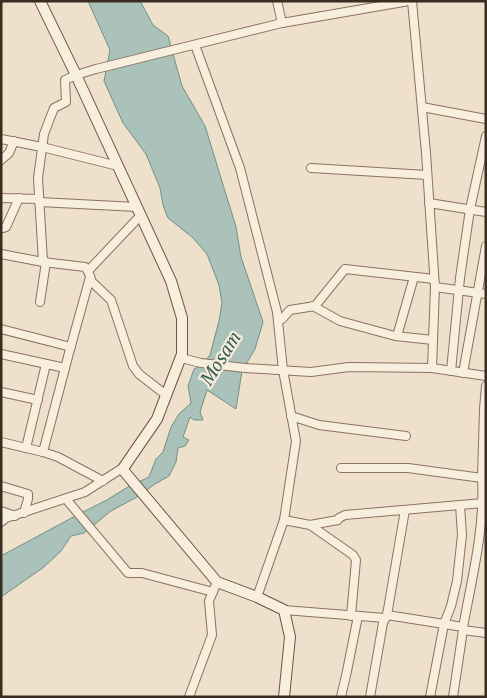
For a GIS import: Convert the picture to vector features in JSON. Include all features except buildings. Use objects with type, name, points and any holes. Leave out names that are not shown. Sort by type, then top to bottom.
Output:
[{"type":"street","points":[[1,522],[6,518],[86,492],[124,469],[157,419],[182,354],[182,318],[171,281],[76,74],[40,1]]},
{"type":"street","points":[[277,1],[282,23]]},
{"type":"street","points":[[40,302],[44,262],[38,178],[44,134],[54,108],[66,102],[65,80],[76,74],[282,23],[410,1],[422,106],[435,283],[432,368]]},
{"type":"street","points":[[192,46],[240,168],[278,321],[283,370],[296,442],[284,520],[257,597]]},
{"type":"street","points":[[422,106],[486,119]]},
{"type":"street","points":[[451,371],[470,209],[486,136]]},
{"type":"street","points":[[1,139],[118,166]]},
{"type":"street","points":[[1,160],[9,153],[14,141]]},
{"type":"street","points":[[311,168],[427,175]]},
{"type":"street","points":[[1,198],[18,198],[139,211]]},
{"type":"street","points":[[1,228],[6,227],[18,198]]},
{"type":"street","points":[[429,203],[486,212]]},
{"type":"street","points":[[43,452],[89,274],[139,211]]},
{"type":"street","points":[[463,373],[482,293],[486,246]]},
{"type":"street","points":[[1,254],[85,267],[92,282],[111,300],[133,366],[139,374],[166,395]]},
{"type":"street","points":[[278,321],[290,310],[315,306],[345,269],[414,277],[459,290],[482,293]]},
{"type":"street","points":[[397,336],[414,277]]},
{"type":"street","points":[[313,306],[340,321],[397,336],[433,340]]},
{"type":"street","points":[[1,329],[71,347]]},
{"type":"street","points":[[1,355],[65,368]]},
{"type":"street","points":[[181,358],[202,363],[245,368],[311,372],[349,367],[432,368],[486,376]]},
{"type":"street","points":[[26,448],[46,364]]},
{"type":"street","points":[[453,697],[463,628],[478,548],[484,500],[484,409],[486,386]]},
{"type":"street","points":[[1,392],[38,400]]},
{"type":"street","points":[[291,416],[318,425],[406,436]]},
{"type":"street","points":[[1,442],[58,457],[103,481]]},
{"type":"street","points":[[341,468],[408,468],[484,478]]},
{"type":"street","points":[[124,469],[204,567],[215,587]]},
{"type":"street","points":[[1,486],[28,494],[24,513]]},
{"type":"street","points":[[66,499],[130,574],[142,573],[215,587],[257,597],[284,610],[386,617],[444,624],[486,633]]},
{"type":"street","points":[[284,520],[310,525],[338,520],[338,518],[345,515],[460,505],[484,500]]},
{"type":"street","points":[[430,697],[444,624],[451,606],[456,581],[462,535],[460,505]]},
{"type":"street","points":[[370,697],[382,623],[386,617],[405,510]]},
{"type":"street","points":[[1,511],[15,516]]},
{"type":"street","points":[[310,525],[353,555],[356,560],[354,616],[346,676],[341,697]]},
{"type":"street","points":[[189,697],[212,635],[209,601],[215,587]]},
{"type":"street","points":[[284,610],[290,637],[284,697]]},
{"type":"water","name":"Mosam","points":[[88,1],[140,1],[153,25],[168,36],[182,86],[205,126],[236,227],[241,257],[263,322],[255,349],[242,371],[236,409],[207,390],[200,412],[203,420],[194,420],[190,417],[183,437],[189,440],[185,446],[178,448],[176,462],[169,476],[111,511],[84,533],[71,536],[61,551],[44,567],[1,597],[1,556],[149,477],[156,459],[163,452],[171,427],[179,414],[191,403],[188,386],[194,369],[202,365],[210,355],[222,303],[219,285],[207,254],[192,237],[168,218],[160,188],[146,154],[123,123],[104,81],[110,50]]}]
